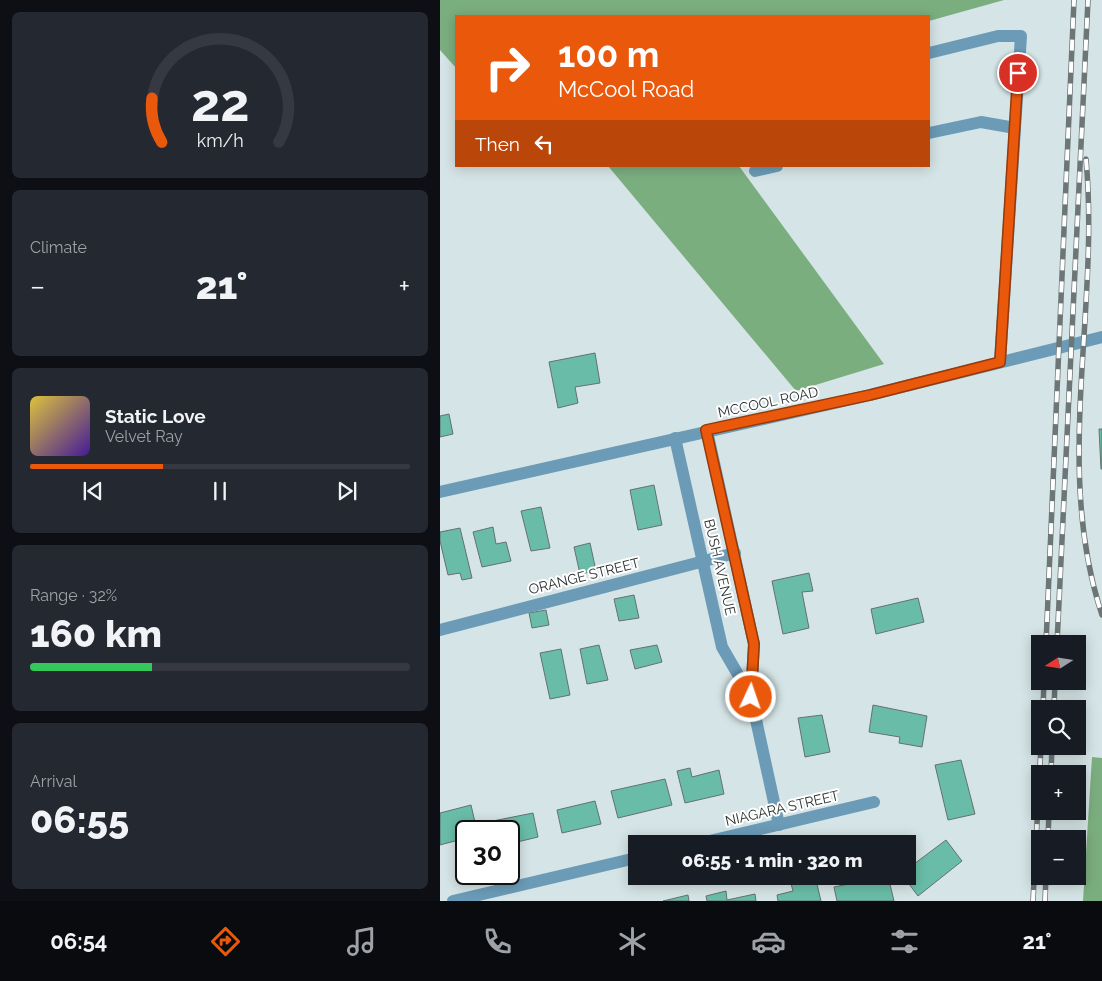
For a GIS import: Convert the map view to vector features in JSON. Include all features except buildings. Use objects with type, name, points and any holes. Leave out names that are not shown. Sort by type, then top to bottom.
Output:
[{"type":"street","points":[[930,53],[998,36],[1021,36],[1000,362]]},
{"type":"street","points":[[930,133],[981,122],[1015,128]]},
{"type":"street","points":[[754,171],[772,167]]},
{"type":"street","name":"MCCOOL ROAD","points":[[440,492],[706,430],[870,395],[1102,337]]},
{"type":"street","name":"BUSH AVENUE","points":[[706,430],[754,644],[751,697],[779,825]]},
{"type":"street","name":"BUSH AVENUE","points":[[675,438],[722,647],[751,697]]},
{"type":"street","name":"ORANGE STREET","points":[[440,630],[735,553]]},
{"type":"street","name":"NIAGARA STREET","points":[[736,835],[874,802]]},
{"type":"street","points":[[453,901],[628,860]]},
{"type":"green space","points":[[440,0],[1004,0],[930,21],[930,15],[455,15],[455,67],[440,50]]},
{"type":"green space","points":[[609,167],[740,167],[884,364],[796,391]]},
{"type":"green space","points":[[1092,757],[1102,758],[1102,901],[1083,901],[1084,885],[1086,885]]},
{"type":"railway","points":[[1046,635],[1074,0]]},
{"type":"railway","points":[[1057,635],[1088,0]]},
{"type":"railway","points":[[1086,159],[1089,216],[1088,274],[1079,446],[1081,503],[1088,559],[1102,615]]},
{"type":"railway","points":[[1043,700],[1044,690]]},
{"type":"railway","points":[[1054,700],[1055,690]]},
{"type":"railway","points":[[1033,901],[1041,755]]},
{"type":"railway","points":[[1051,765],[1052,755]]},
{"type":"railway","points":[[1048,830],[1049,820]]},
{"type":"railway","points":[[1045,901],[1046,885]]},
{"type":"route","points":[[751,697],[754,644],[706,430],[870,395],[1000,362],[1018,73]]}]
